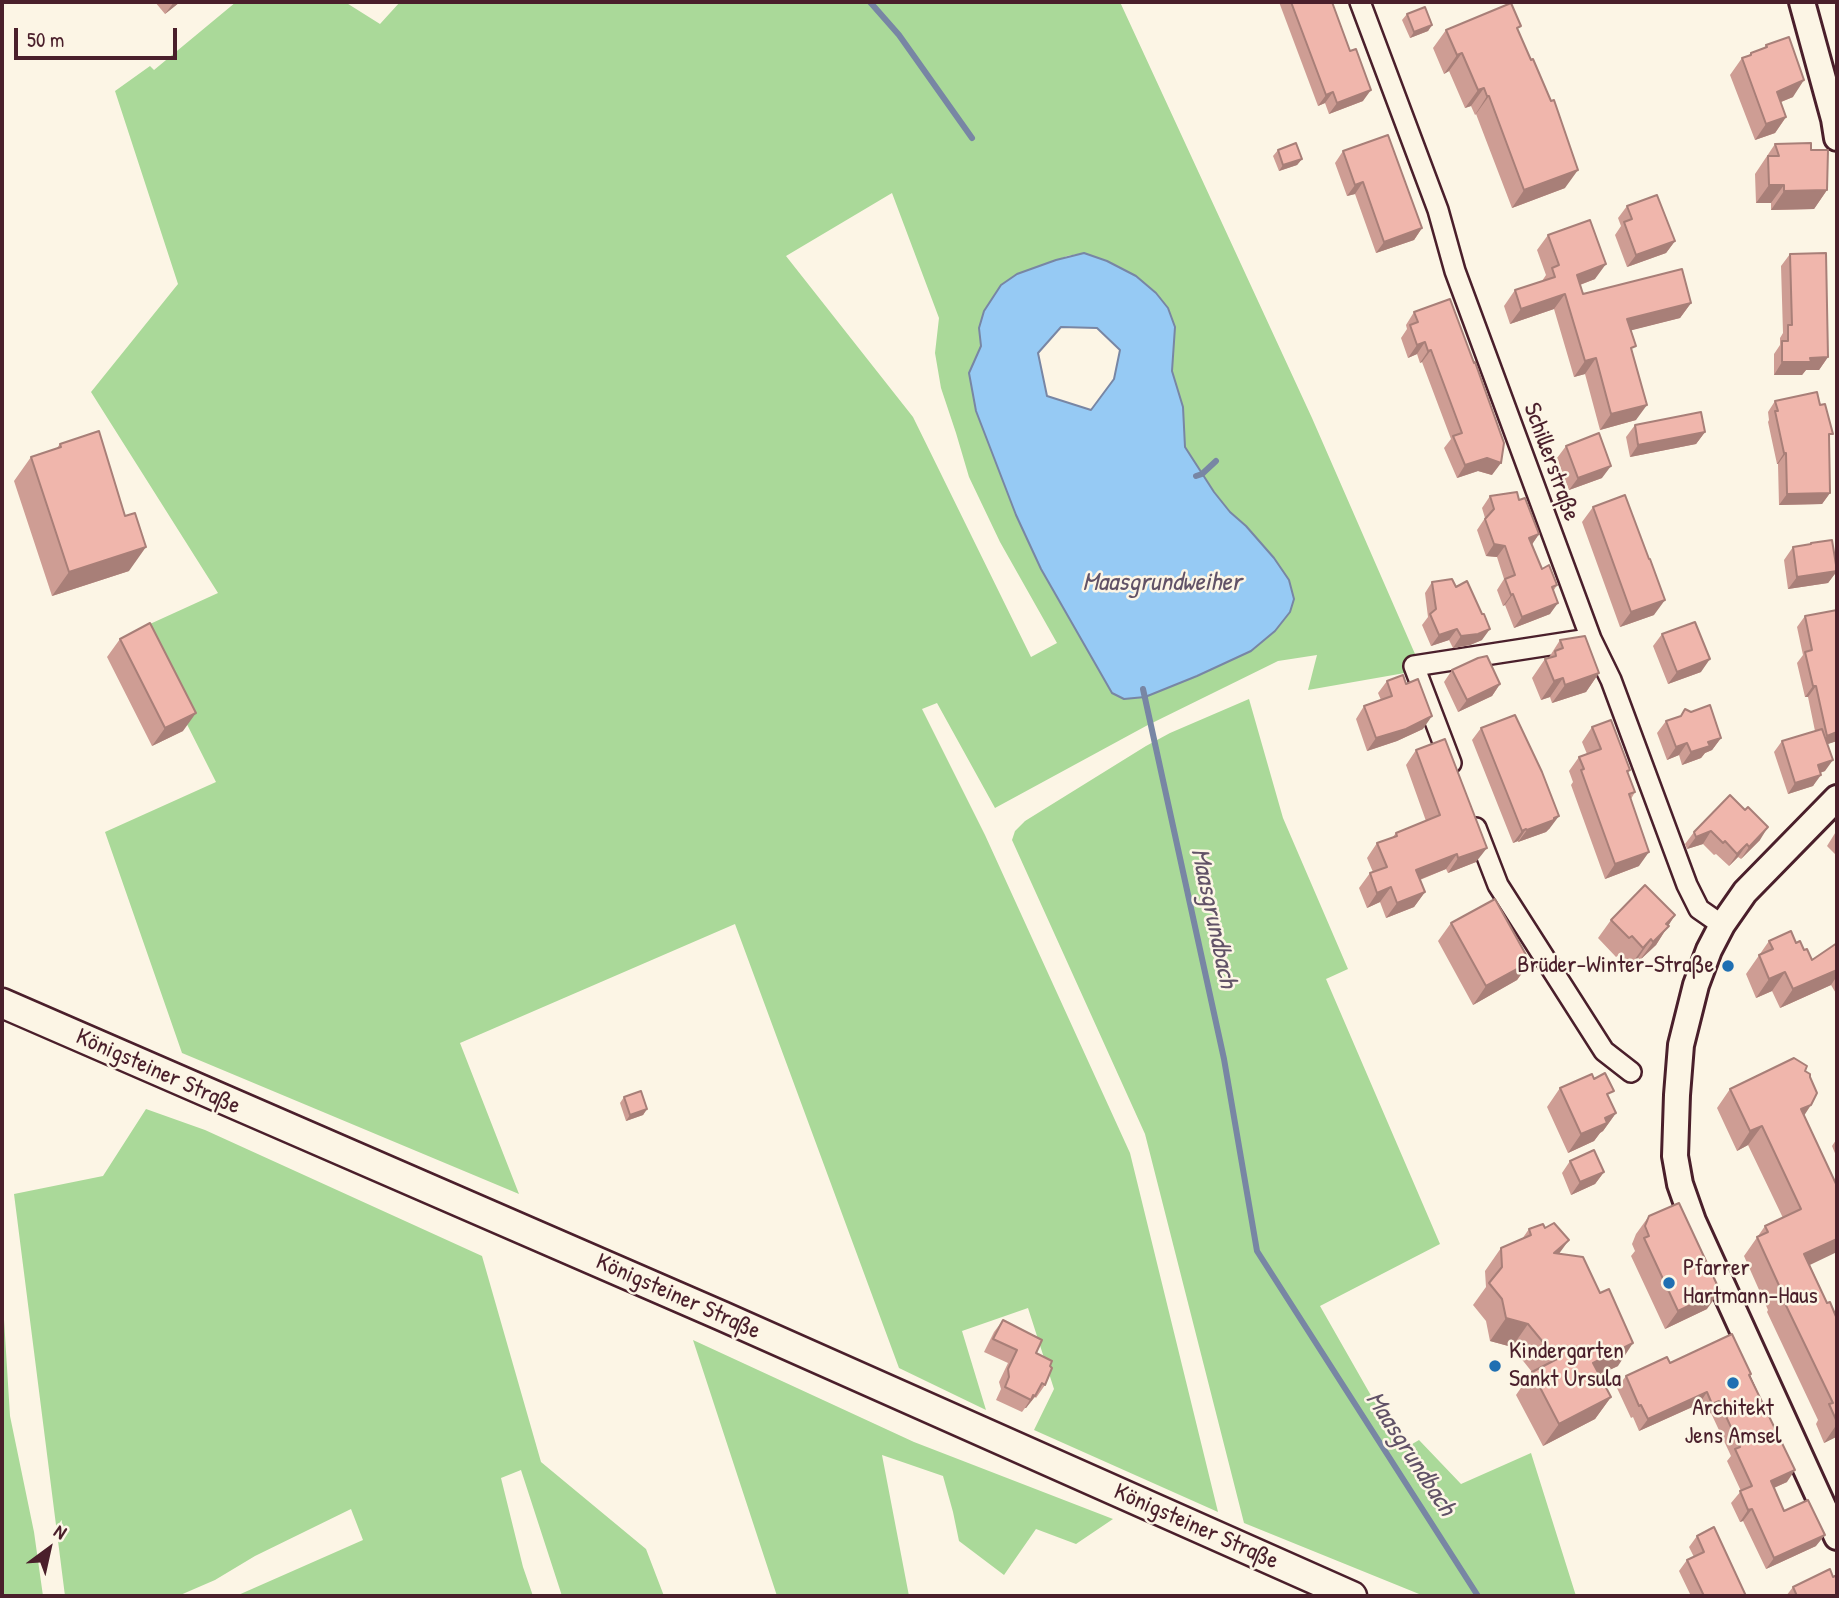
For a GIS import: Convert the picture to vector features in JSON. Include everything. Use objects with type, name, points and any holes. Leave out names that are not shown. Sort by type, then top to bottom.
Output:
[{"type":"main road","name":"Königsteiner Straße","points":[[2,1003],[722,1316],[1316,1589],[1352,1596]]},
{"type":"street","name":"Schillerstraße","points":[[1360,2],[1438,210],[1455,271],[1591,639],[1611,680],[1688,885],[1699,909],[1722,925]]},
{"type":"street","points":[[1802,2],[1837,138]]},
{"type":"street","points":[[1458,782],[1414,666],[1591,639]]},
{"type":"street","points":[[1837,797],[1745,892],[1722,925],[1709,950],[1696,985],[1681,1045],[1675,1156],[1693,1221],[1837,1537]]},
{"type":"street","points":[[1468,808],[1498,886],[1604,1051],[1631,1072]]},
{"type":"green space","points":[[236,2],[345,2],[380,24],[400,2],[1120,2],[1312,418],[1422,670],[1308,690],[1317,655],[1278,661],[1146,726],[995,808],[937,703],[922,709],[985,835],[1130,1153],[1218,1512],[1034,1430],[1054,1389],[1028,1308],[962,1331],[986,1410],[899,1368],[735,924],[460,1043],[519,1194],[182,1053],[105,832],[216,782],[139,629],[218,593],[91,392],[178,284],[115,91],[150,66],[154,70]],"holes":[[[892,193],[939,318],[935,353],[941,388],[969,477],[1000,542],[1057,643],[1031,657],[913,417],[786,256]],[[1084,253],[1123,269],[1147,285],[1175,327],[1172,371],[1183,407],[1185,447],[1230,512],[1274,558],[1197,676],[1145,697],[1124,699],[1112,693],[1041,569],[1016,515],[976,411],[969,373],[981,346],[1045,265],[1067,256]]]},
{"type":"green space","points":[[1249,699],[1283,818],[1348,969],[1326,979],[1440,1244],[1320,1306],[1402,1450],[1419,1440],[1461,1484],[1531,1453],[1576,1596],[1424,1596],[1244,1523],[1145,1134],[1012,840],[1015,831],[1025,821],[1146,746]]},
{"type":"green space","points":[[146,1109],[205,1130],[482,1256],[541,1462],[646,1549],[664,1596],[562,1596],[521,1470],[501,1478],[533,1596],[236,1596],[363,1540],[351,1509],[255,1556],[215,1580],[178,1596],[65,1596],[14,1194],[103,1176]]},
{"type":"green space","points":[[2,1287],[10,1416],[34,1532],[43,1596],[2,1596]]},
{"type":"green space","points":[[693,1340],[914,1442],[1113,1519],[1076,1544],[1036,1529],[1004,1575],[959,1541],[943,1476],[882,1455],[909,1596],[777,1596]]},
{"type":"water","name":"Maasgrundweiher","points":[[1084,253],[1107,261],[1136,276],[1156,293],[1168,308],[1175,327],[1172,371],[1183,407],[1185,447],[1230,512],[1274,558],[1289,580],[1294,599],[1290,612],[1275,631],[1251,651],[1145,697],[1124,699],[1112,693],[1041,569],[1016,515],[976,411],[969,373],[981,346],[979,328],[984,311],[1001,285],[1017,274]],"holes":[[[1061,327],[1097,328],[1120,350],[1114,379],[1091,410],[1047,396],[1038,353]]]},
{"type":"building","points":[[1291,2],[1332,2],[1350,51],[1356,49],[1371,90],[1337,103],[1333,92],[1326,95]]},
{"type":"building","points":[[1511,3],[1521,26],[1517,28],[1531,60],[1533,59],[1551,101],[1554,100],[1578,170],[1524,190],[1489,96],[1484,88],[1478,90],[1462,53],[1457,55],[1446,30]]},
{"type":"building","points":[[1425,7],[1432,25],[1414,32],[1407,14]]},
{"type":"building","points":[[1789,37],[1804,80],[1777,92],[1786,117],[1766,124],[1742,58]]},
{"type":"building","points":[[1388,135],[1422,228],[1384,242],[1363,182],[1355,185],[1343,151]]},
{"type":"building","points":[[1296,143],[1302,159],[1283,165],[1278,150]]},
{"type":"building","points":[[1811,143],[1811,150],[1828,150],[1827,190],[1784,191],[1784,185],[1769,185],[1768,156],[1779,156],[1775,144]]},
{"type":"building","points":[[1657,195],[1675,241],[1636,255],[1624,222],[1632,219],[1627,206]]},
{"type":"building","points":[[1590,220],[1606,264],[1577,275],[1583,294],[1682,269],[1691,303],[1627,319],[1636,346],[1631,348],[1647,405],[1611,414],[1596,358],[1585,361],[1565,294],[1521,309],[1515,290],[1555,277],[1552,268],[1559,265],[1548,235]]},
{"type":"building","points":[[1826,253],[1828,357],[1810,358],[1811,362],[1782,362],[1782,341],[1788,341],[1788,325],[1792,325],[1790,254]]},
{"type":"building","points":[[1450,299],[1504,443],[1501,463],[1487,458],[1465,465],[1453,436],[1462,433],[1431,350],[1428,351],[1425,342],[1417,345],[1410,325],[1418,322],[1414,312]]},
{"type":"building","points":[[1817,392],[1820,405],[1825,404],[1833,434],[1829,434],[1830,493],[1787,494],[1786,453],[1775,401]]},
{"type":"building","points":[[1701,412],[1705,432],[1638,445],[1635,425]]},
{"type":"building","points":[[99,431],[125,516],[135,513],[146,547],[69,572],[31,457]]},
{"type":"building","points":[[1599,433],[1611,466],[1578,478],[1566,446]]},
{"type":"building","points":[[1517,492],[1519,500],[1525,498],[1539,534],[1529,538],[1542,569],[1549,565],[1557,585],[1552,587],[1558,603],[1522,617],[1505,579],[1515,575],[1505,546],[1494,544],[1485,519],[1494,509],[1490,496]]},
{"type":"building","points":[[1625,495],[1665,600],[1631,612],[1593,507]]},
{"type":"building","points":[[1832,540],[1837,571],[1797,577],[1793,547]]},
{"type":"building","points":[[1452,579],[1456,587],[1467,581],[1490,629],[1461,636],[1457,629],[1439,635],[1430,614],[1436,609],[1432,582]]},
{"type":"building","points":[[1837,610],[1837,732],[1827,736],[1805,652],[1812,650],[1805,616]]},
{"type":"building","points":[[1695,622],[1710,659],[1677,672],[1662,634]]},
{"type":"building","points":[[150,623],[196,713],[165,728],[120,639]]},
{"type":"building","points":[[1585,636],[1599,673],[1565,685],[1563,678],[1554,681],[1545,659],[1556,656],[1555,651],[1563,648],[1560,640]]},
{"type":"building","points":[[1487,656],[1500,684],[1467,700],[1452,670]]},
{"type":"building","points":[[1403,675],[1406,684],[1418,679],[1432,716],[1406,729],[1376,738],[1364,706],[1392,696],[1387,681]]},
{"type":"building","points":[[1710,705],[1721,738],[1708,742],[1710,746],[1691,752],[1687,743],[1676,747],[1666,721],[1681,716],[1685,709],[1691,712]]},
{"type":"building","points":[[1515,715],[1559,816],[1522,831],[1481,728]]},
{"type":"building","points":[[1611,720],[1630,770],[1627,771],[1635,792],[1629,794],[1649,852],[1615,864],[1581,770],[1584,769],[1579,757],[1601,749],[1592,727]]},
{"type":"building","points":[[1822,729],[1833,760],[1818,765],[1821,775],[1795,783],[1782,741]]},
{"type":"building","points":[[1445,739],[1487,848],[1458,858],[1457,854],[1416,870],[1425,892],[1397,903],[1391,887],[1377,893],[1370,873],[1387,867],[1377,843],[1440,815],[1416,750]]},
{"type":"building","points":[[1730,795],[1745,810],[1748,807],[1768,827],[1749,847],[1747,844],[1737,854],[1711,831],[1696,837],[1694,832]]},
{"type":"building","points":[[1645,885],[1675,915],[1666,924],[1669,926],[1643,948],[1611,920]]},
{"type":"building","points":[[1495,899],[1530,962],[1486,986],[1451,923]]},
{"type":"building","points":[[1791,931],[1796,943],[1800,941],[1812,960],[1837,943],[1837,970],[1793,989],[1785,972],[1769,979],[1759,955],[1773,949],[1769,941]]},
{"type":"building","points":[[1794,1058],[1807,1066],[1805,1071],[1810,1074],[1817,1093],[1811,1105],[1801,1109],[1837,1186],[1837,1239],[1804,1254],[1837,1319],[1837,1422],[1829,1404],[1833,1403],[1780,1293],[1782,1292],[1757,1237],[1768,1232],[1765,1226],[1801,1209],[1762,1126],[1750,1131],[1730,1089]]},
{"type":"building","points":[[1605,1073],[1614,1091],[1607,1094],[1616,1113],[1605,1118],[1607,1123],[1581,1134],[1560,1088],[1592,1074],[1594,1079]]},
{"type":"building","points":[[641,1091],[647,1109],[630,1115],[624,1097]]},
{"type":"building","points":[[1594,1150],[1604,1172],[1580,1182],[1570,1161]]},
{"type":"building","points":[[1679,1203],[1720,1291],[1678,1311],[1644,1238],[1649,1236],[1645,1226],[1649,1216]]},
{"type":"building","points":[[1554,1223],[1569,1240],[1554,1253],[1583,1257],[1600,1293],[1609,1289],[1633,1343],[1593,1363],[1611,1397],[1559,1424],[1532,1372],[1557,1359],[1528,1324],[1506,1318],[1502,1299],[1489,1283],[1502,1267],[1501,1248],[1531,1235],[1529,1229],[1543,1224],[1545,1228]]},
{"type":"building","points":[[1003,1320],[1042,1340],[1036,1353],[1052,1361],[1045,1385],[1042,1383],[1031,1400],[1005,1387],[1009,1377],[1008,1369],[1017,1350],[993,1339]]},
{"type":"building","points":[[1732,1334],[1795,1470],[1771,1481],[1784,1511],[1808,1500],[1825,1535],[1774,1558],[1752,1509],[1748,1510],[1740,1491],[1752,1486],[1735,1449],[1740,1447],[1719,1401],[1712,1404],[1707,1392],[1648,1419],[1626,1376],[1667,1357],[1670,1363]]},
{"type":"building","points":[[1714,1527],[1746,1596],[1704,1596],[1687,1560],[1704,1552],[1697,1536]]},
{"type":"building","points":[[1830,1569],[1833,1577],[1837,1575],[1837,1596],[1797,1596],[1793,1587]]},
{"type":"waterway","name":"Maasgrundbach","points":[[870,2],[899,35],[972,138]]},
{"type":"waterway","points":[[1196,476],[1216,461]]},
{"type":"waterway","name":"Maasgrundbach","points":[[1143,689],[1224,1059],[1257,1251],[1478,1596]]},
{"type":"place","name":"Brüder-Winter-Straße","points":[[1728,966]]},
{"type":"place","name":"Pfarrer Hartmann-Haus","points":[[1669,1283]]},
{"type":"place","name":"Kindergarten Sankt Ursula","points":[[1495,1366]]},
{"type":"place","name":"Architekt Jens Amsel","points":[[1733,1383]]}]
